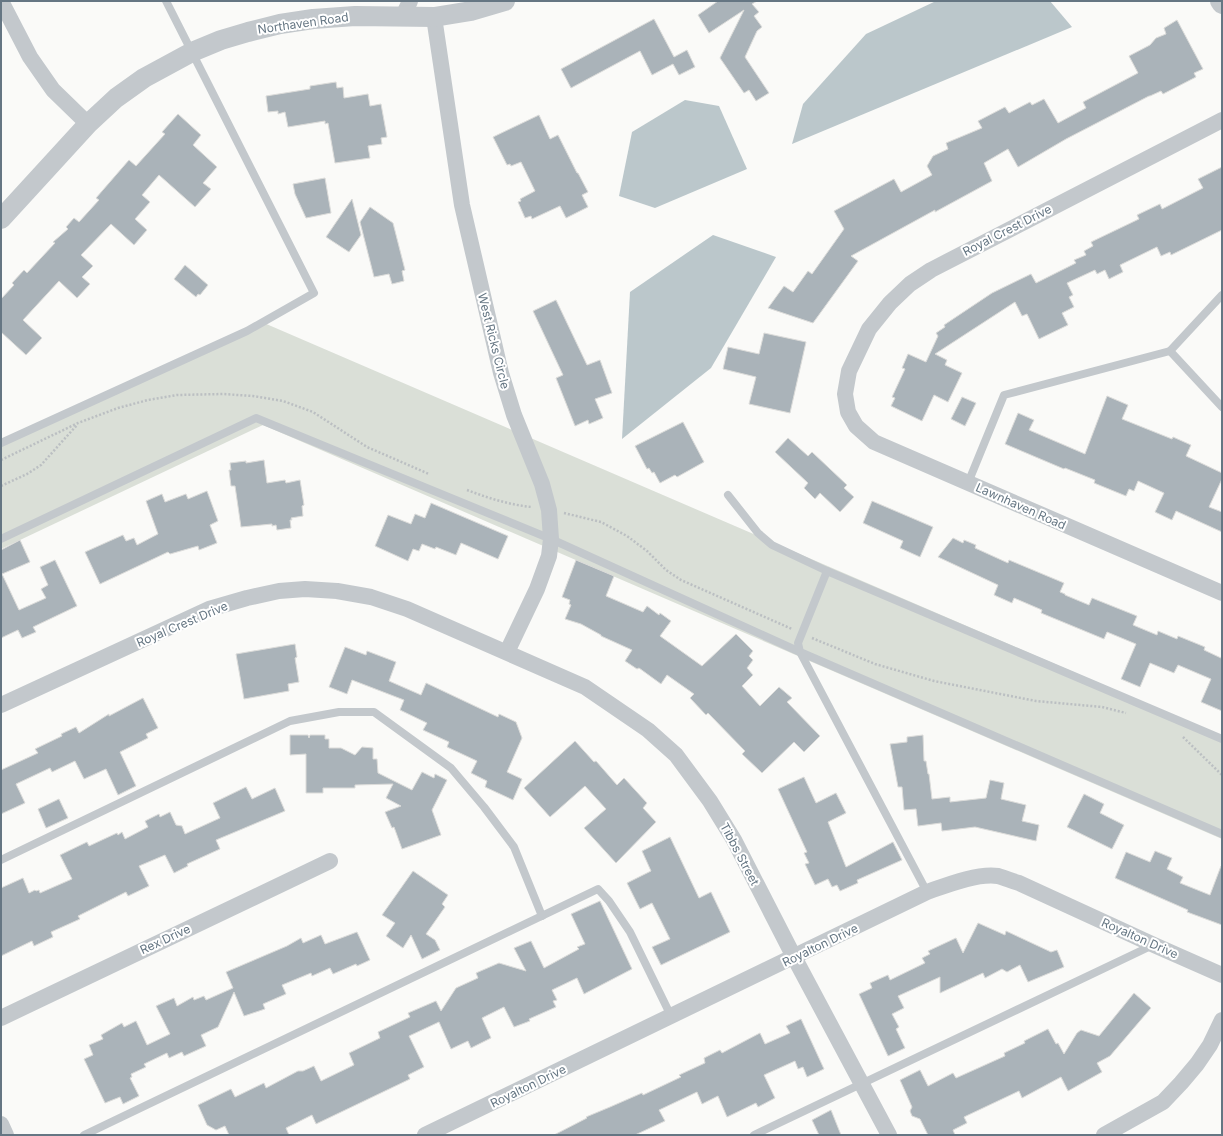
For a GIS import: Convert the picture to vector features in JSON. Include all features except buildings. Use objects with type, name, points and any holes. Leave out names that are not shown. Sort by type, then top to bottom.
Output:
[{"type":"street","points":[[1,1],[30,57],[53,90],[88,124]]},
{"type":"street","name":"Northaven Road","points":[[1,219],[88,124],[116,98],[144,78],[192,52],[221,40],[280,24],[313,19],[355,16],[407,8],[434,16],[471,11],[504,1]]},
{"type":"street","name":"West Ricks Circle","points":[[434,16],[462,205],[501,373],[514,415],[542,484],[549,510],[551,539],[549,556],[537,589],[507,652]]},
{"type":"street","name":"Royal Crest Drive","points":[[844,394],[849,371],[869,330],[890,303],[910,284],[931,270],[1222,120]]},
{"type":"street","name":"Lawnhaven Road","points":[[844,394],[848,412],[856,426],[874,442],[1222,593]]},
{"type":"street","name":"Royal Crest Drive","points":[[1,705],[210,609],[246,598],[279,591],[305,589],[337,591],[371,597],[407,609],[507,652]]},
{"type":"street","name":"Tibbs Street","points":[[507,652],[585,687],[648,730],[676,755],[710,800],[734,840],[794,957],[889,1135]]},
{"type":"street","name":"Rex Drive","points":[[1,1018],[330,861]]},
{"type":"street","name":"Royalton Drive","points":[[425,1135],[927,892],[954,882],[976,877],[997,876],[1019,883],[1222,975]]},
{"type":"street","points":[[1104,1135],[1163,1102],[1181,1084],[1197,1064],[1210,1045],[1222,1020]]},
{"type":"street","points":[[1,1124],[6,1135]]},
{"type":"lane","points":[[1,443],[247,331],[314,293],[166,1]]},
{"type":"lane","points":[[968,483],[1004,395],[1170,352],[1222,296]]},
{"type":"lane","points":[[1170,352],[1222,407]]},
{"type":"lane","points":[[1,539],[256,418],[551,539],[800,652],[1222,834]]},
{"type":"lane","points":[[728,495],[758,533],[772,545],[827,571],[1222,739]]},
{"type":"lane","points":[[827,571],[798,643],[800,652],[927,892]]},
{"type":"lane","points":[[1,860],[290,721],[339,712],[374,712],[451,768],[484,807],[514,847],[542,916]]},
{"type":"lane","points":[[84,1135],[598,889],[609,901],[630,932],[672,1016]]},
{"type":"lane","points":[[754,1135],[1154,945]]},
{"type":"path","points":[[1,486],[27,474],[41,465],[78,423]]},
{"type":"path","points":[[1183,737],[1222,775]]},
{"type":"shaded area","points":[[936,1],[1050,1],[1072,27],[792,144],[803,104],[866,34]]},
{"type":"shaded area","points":[[685,100],[719,106],[747,169],[655,208],[619,196],[632,132]]},
{"type":"shaded area","points":[[713,235],[776,257],[711,368],[622,439],[630,292]]},
{"type":"shaded area","points":[[264,323],[1222,736],[1222,839],[263,425],[1,549],[1,445]]}]
